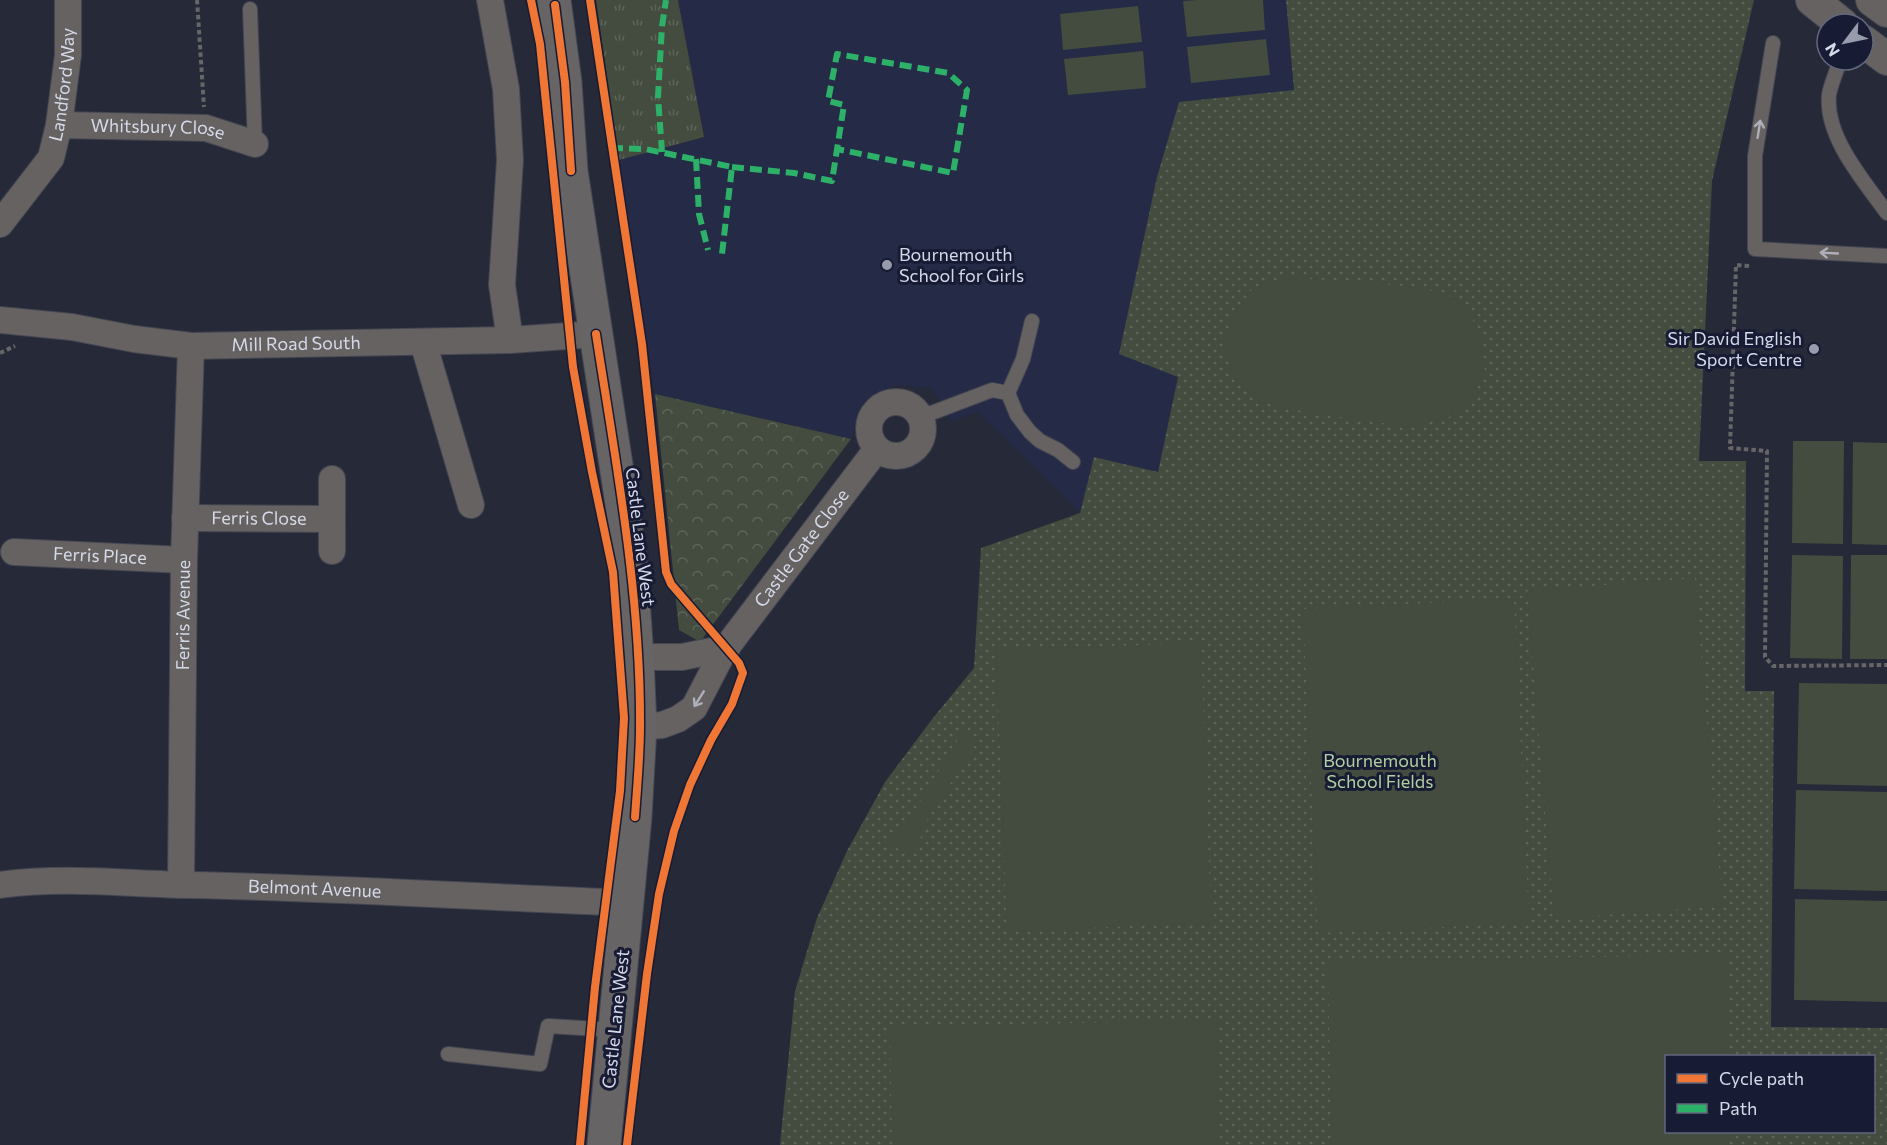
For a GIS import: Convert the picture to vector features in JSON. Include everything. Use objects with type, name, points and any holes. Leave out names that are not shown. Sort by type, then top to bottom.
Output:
[{"type":"main road","name":"Castle Lane West","points":[[554,0],[565,82],[571,171],[630,556],[638,657],[640,727],[628,903],[604,1145]]},
{"type":"street","name":"Landford Way","points":[[0,224],[51,158],[59,125],[68,55],[68,0]]},
{"type":"street","points":[[490,0],[507,101],[510,160],[502,285],[510,339]]},
{"type":"street","points":[[1812,0],[1827,12]]},
{"type":"street","name":"Whitsbury Close","points":[[59,125],[206,128],[255,144]]},
{"type":"street","name":"Mill Road South","points":[[0,320],[72,327],[134,339],[191,346],[423,342],[596,334]]},
{"type":"street","points":[[423,342],[471,505]]},
{"type":"street","name":"Ferris Avenue","points":[[181,885],[184,518],[191,346]]},
{"type":"street","points":[[901,402],[910,405],[921,417],[923,427],[922,436],[914,449],[898,456],[889,456],[877,449],[869,436],[868,426],[873,413],[885,403],[901,402]]},
{"type":"street","name":"Castle Gate Close","points":[[640,727],[662,725],[678,719],[694,708],[727,648],[877,449]]},
{"type":"street","points":[[332,479],[332,551]]},
{"type":"street","name":"Ferris Close","points":[[184,518],[332,519]]},
{"type":"street","name":"Ferris Place","points":[[14,552],[184,560]]},
{"type":"street","points":[[638,657],[682,657],[727,648]]},
{"type":"street","name":"Belmont Avenue","points":[[0,885],[81,881],[628,903]]},
{"type":"lane","points":[[250,9],[255,144]]},
{"type":"lane","points":[[1773,43],[1755,156],[1755,249],[1887,256]]},
{"type":"lane","points":[[1836,72],[1830,93],[1829,109],[1832,124],[1855,169],[1887,213]]},
{"type":"lane","points":[[1032,321],[1023,359],[1008,393],[1017,415],[1030,432],[1073,462]]},
{"type":"lane","points":[[921,417],[992,390],[1008,393]]},
{"type":"lane","points":[[448,1054],[540,1064],[548,1026],[615,1030]]},
{"type":"path","points":[[197,0],[206,128]]},
{"type":"path","points":[[1759,266],[1736,265],[1730,448],[1767,451],[1766,657],[1773,666],[1887,665]]},
{"type":"shaded area","name":"Bournemouth School for Girls","points":[[678,0],[1286,0],[1294,90],[1178,377],[1158,472],[1095,457],[1081,513],[978,412],[952,421],[931,388],[895,385],[864,401],[851,439],[655,394],[619,160],[704,137]]},
{"type":"green space","points":[[596,0],[678,0],[704,137],[619,160]]},
{"type":"green space","points":[[1263,0],[1265,30],[1187,37],[1183,1]]},
{"type":"green space","name":"Bournemouth School Fields","points":[[1286,0],[1754,0],[1712,181],[1699,461],[1746,461],[1745,691],[1774,691],[1771,1027],[1887,1028],[1887,1145],[780,1145],[795,991],[817,918],[847,851],[885,782],[974,668],[981,548],[1080,513],[1094,457],[1158,472],[1178,377],[1119,354],[1157,177],[1179,102],[1294,90]]},
{"type":"green space","points":[[1138,6],[1142,42],[1063,50],[1060,14]]},
{"type":"green space","points":[[1266,39],[1270,75],[1191,83],[1187,47]]},
{"type":"green space","points":[[1143,51],[1146,88],[1068,95],[1064,59]]},
{"type":"green space","points":[[1285,277],[1419,287],[1449,296],[1471,315],[1482,343],[1485,372],[1472,398],[1448,418],[1413,426],[1289,409],[1258,401],[1234,377],[1223,348],[1232,319],[1250,291]]},
{"type":"green space","points":[[655,394],[851,439],[700,642],[679,630]]},
{"type":"green space","points":[[1793,441],[1844,441],[1843,544],[1792,543]]},
{"type":"green space","points":[[1853,442],[1887,443],[1887,545],[1852,544]]},
{"type":"green space","points":[[1792,555],[1843,556],[1842,659],[1790,658]]},
{"type":"green space","points":[[1851,555],[1887,555],[1887,659],[1850,659]]},
{"type":"green space","points":[[1695,578],[1722,906],[1554,919],[1527,591]]},
{"type":"green space","points":[[1514,599],[1529,923],[1318,933],[1303,609]]},
{"type":"green space","points":[[1201,643],[1211,923],[1007,931],[996,650]]},
{"type":"green space","points":[[1799,683],[1887,684],[1887,786],[1797,784]]},
{"type":"green space","points":[[963,731],[978,741],[919,832],[922,835],[909,856],[889,843],[903,821],[907,823]]},
{"type":"green space","points":[[1796,790],[1887,792],[1887,891],[1794,889]]},
{"type":"green space","points":[[1795,899],[1887,901],[1887,1002],[1794,1000]]},
{"type":"green space","points":[[1726,955],[1728,1055],[1665,1055],[1665,1133],[1729,1133],[1729,1145],[1331,1145],[1328,961]]},
{"type":"green space","points":[[1217,1020],[1220,1145],[892,1145],[890,1027]]},
{"type":"marked path","points":[[662,152],[658,97],[662,26],[666,0]]},
{"type":"marked path","points":[[732,167],[794,173],[832,181],[844,105],[828,101],[837,54],[948,73],[967,90],[953,173],[837,149]]},
{"type":"marked path","points":[[611,148],[645,149],[732,167],[722,254]]},
{"type":"marked path","points":[[696,159],[699,214],[708,250]]},
{"type":"cycle path","points":[[531,0],[540,44],[573,367],[613,572],[624,718],[620,791],[595,987],[580,1145]]},
{"type":"cycle path","points":[[590,0],[642,344],[666,572],[671,584],[739,663],[743,673],[732,704],[711,740],[690,785],[674,831],[659,894],[647,974],[627,1145]]},
{"type":"cycle path","points":[[555,5],[565,82],[571,171]]},
{"type":"cycle path","points":[[596,334],[626,530],[636,628],[640,727],[635,817]]},
{"type":"place","name":"Bournemouth School for Girls","points":[[887,265]]},
{"type":"place","name":"Sir David English Sport Centre","points":[[1814,349]]}]
